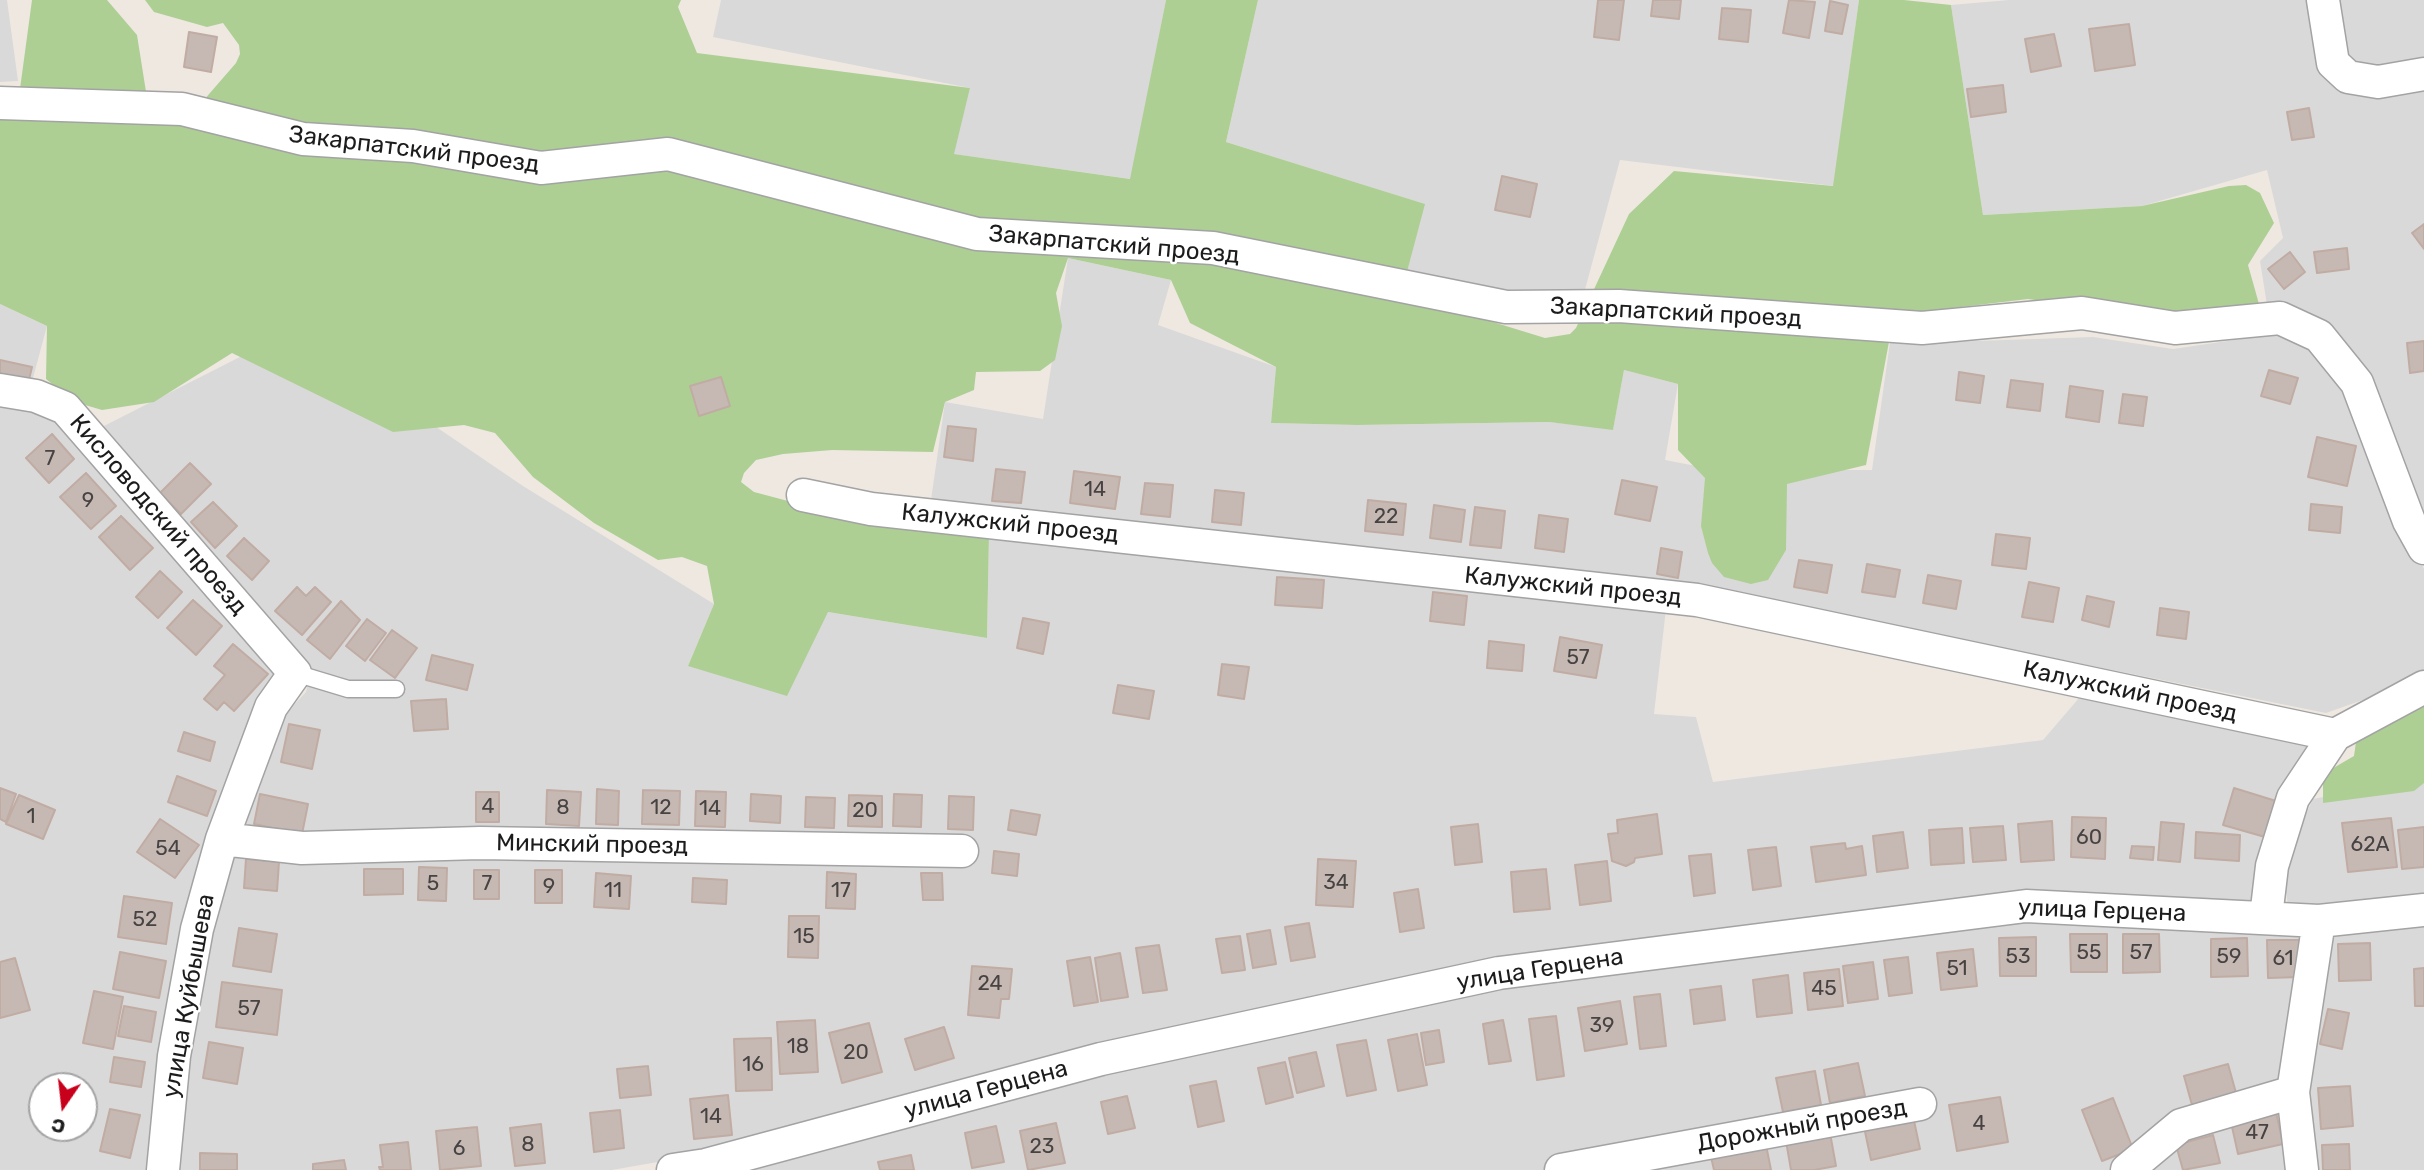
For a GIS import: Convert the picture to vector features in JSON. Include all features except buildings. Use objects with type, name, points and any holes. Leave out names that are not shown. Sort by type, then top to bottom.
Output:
[{"type":"street","points":[[2323,0],[2333,63],[2348,77],[2378,82],[2424,74]]},
{"type":"street","name":"Закарпатский проезд","points":[[0,103],[182,109],[303,139],[413,146],[541,168],[668,154],[977,234],[1213,248],[1506,307],[1619,306],[1922,328],[2082,313],[2175,328],[2280,318],[2319,336],[2357,383],[2409,521],[2424,548]]},
{"type":"street","name":"Кисловодский проезд","points":[[0,390],[36,396],[65,408],[295,673]]},
{"type":"street","name":"Калужский проезд","points":[[803,495],[871,509],[1697,600],[2335,735]]},
{"type":"street","name":"улица Куйбышева","points":[[163,1170],[174,1056],[197,929],[222,839],[271,707],[295,673]]},
{"type":"street","points":[[2266,917],[2272,866],[2292,798],[2335,735],[2424,687]]},
{"type":"street","name":"Минский проезд","points":[[222,839],[302,848],[480,843],[962,851]]},
{"type":"street","name":"улица Герцена","points":[[673,1170],[706,1165],[1101,1059],[1499,973],[2026,906],[2319,921],[2424,910]]},
{"type":"street","points":[[2302,1170],[2293,1092],[2319,921]]},
{"type":"street","points":[[2127,1170],[2180,1125],[2293,1092]]},
{"type":"street","name":"Дорожный проезд","points":[[1561,1170],[1672,1160],[1920,1104]]},
{"type":"lane","points":[[295,673],[348,689],[396,688]]},
{"type":"shaded area","points":[[0,0],[7,0],[18,81],[0,82]]},
{"type":"shaded area","points":[[721,0],[1166,0],[1131,179],[953,154],[970,88],[713,37]]},
{"type":"shaded area","points":[[1258,0],[1859,0],[1834,186],[1620,160],[1583,297],[1504,295],[1407,272],[1424,204],[1226,142]]},
{"type":"shaded area","points":[[2009,0],[2311,0],[2332,77],[2424,83],[2424,513],[2382,403],[2347,347],[2267,305],[2260,261],[2283,238],[2267,170],[2142,206],[1983,215],[1951,5]]},
{"type":"shaded area","points":[[2330,0],[2424,0],[2424,67],[2384,74],[2349,63]]},
{"type":"shaded area","points":[[1068,258],[1171,280],[1158,325],[1276,367],[1271,423],[1357,425],[1549,422],[1613,429],[1624,370],[1678,384],[1665,460],[1717,470],[1872,470],[1891,335],[1946,342],[2093,337],[2173,349],[2275,334],[2312,351],[2349,401],[2392,507],[2424,569],[2424,675],[2326,713],[1711,589],[1436,553],[983,509],[931,500],[945,402],[1043,419]]},
{"type":"shaded area","points":[[0,304],[47,326],[26,404],[60,418],[282,676],[262,713],[149,1170],[0,1170]]},
{"type":"shaded area","points":[[297,328],[523,486],[714,604],[688,666],[828,612],[987,638],[989,534],[1666,609],[1654,714],[1696,717],[1713,782],[2043,740],[2085,691],[2314,740],[2259,906],[2170,897],[2092,894],[1499,964],[709,1153],[612,1170],[173,1170],[204,943],[275,725],[306,692],[311,671],[100,428]]},
{"type":"shaded area","points":[[2424,777],[2424,897],[2318,907],[2288,905],[2282,867],[2313,799]]},
{"type":"shaded area","points":[[2028,919],[2309,933],[2284,1083],[2176,1117],[2111,1170],[753,1170],[1107,1074],[1503,987]]},
{"type":"shaded area","points":[[2424,925],[2424,1170],[2313,1170],[2304,1089],[2329,935]]},
{"type":"shaded area","points":[[2283,1104],[2291,1170],[2143,1170],[2186,1134]]},
{"type":"green space","points":[[32,0],[107,0],[137,35],[150,117],[190,116],[236,63],[240,54],[239,45],[223,23],[207,27],[154,12],[145,0],[681,0],[678,7],[697,53],[970,88],[954,154],[1130,179],[1166,0],[1258,0],[1226,142],[1425,204],[1407,272],[1415,298],[1545,338],[1570,334],[1576,328],[1629,214],[1674,171],[1833,186],[1859,0],[1904,0],[1951,5],[1983,215],[2142,206],[2229,186],[2246,185],[2260,193],[2274,223],[2248,265],[2259,304],[2252,309],[2182,322],[2028,299],[1894,315],[1866,465],[1787,484],[1786,550],[1768,580],[1751,584],[1724,577],[1712,563],[1708,553],[1701,526],[1705,478],[1678,450],[1678,384],[1624,370],[1613,430],[1549,422],[1357,425],[1271,423],[1276,367],[1190,323],[1171,280],[1068,258],[1056,293],[1062,326],[1055,360],[1040,371],[976,372],[974,390],[945,402],[933,452],[832,450],[783,454],[756,460],[744,473],[741,482],[754,492],[856,519],[989,534],[987,638],[828,612],[787,696],[688,666],[714,604],[707,566],[682,557],[658,560],[594,523],[533,477],[495,433],[464,425],[393,432],[232,353],[154,402],[102,410],[75,402],[46,379],[47,326],[0,304],[0,114],[17,111]]},
{"type":"green space","points":[[2424,698],[2424,783],[2414,791],[2323,803],[2323,774],[2354,756],[2358,728]]}]
